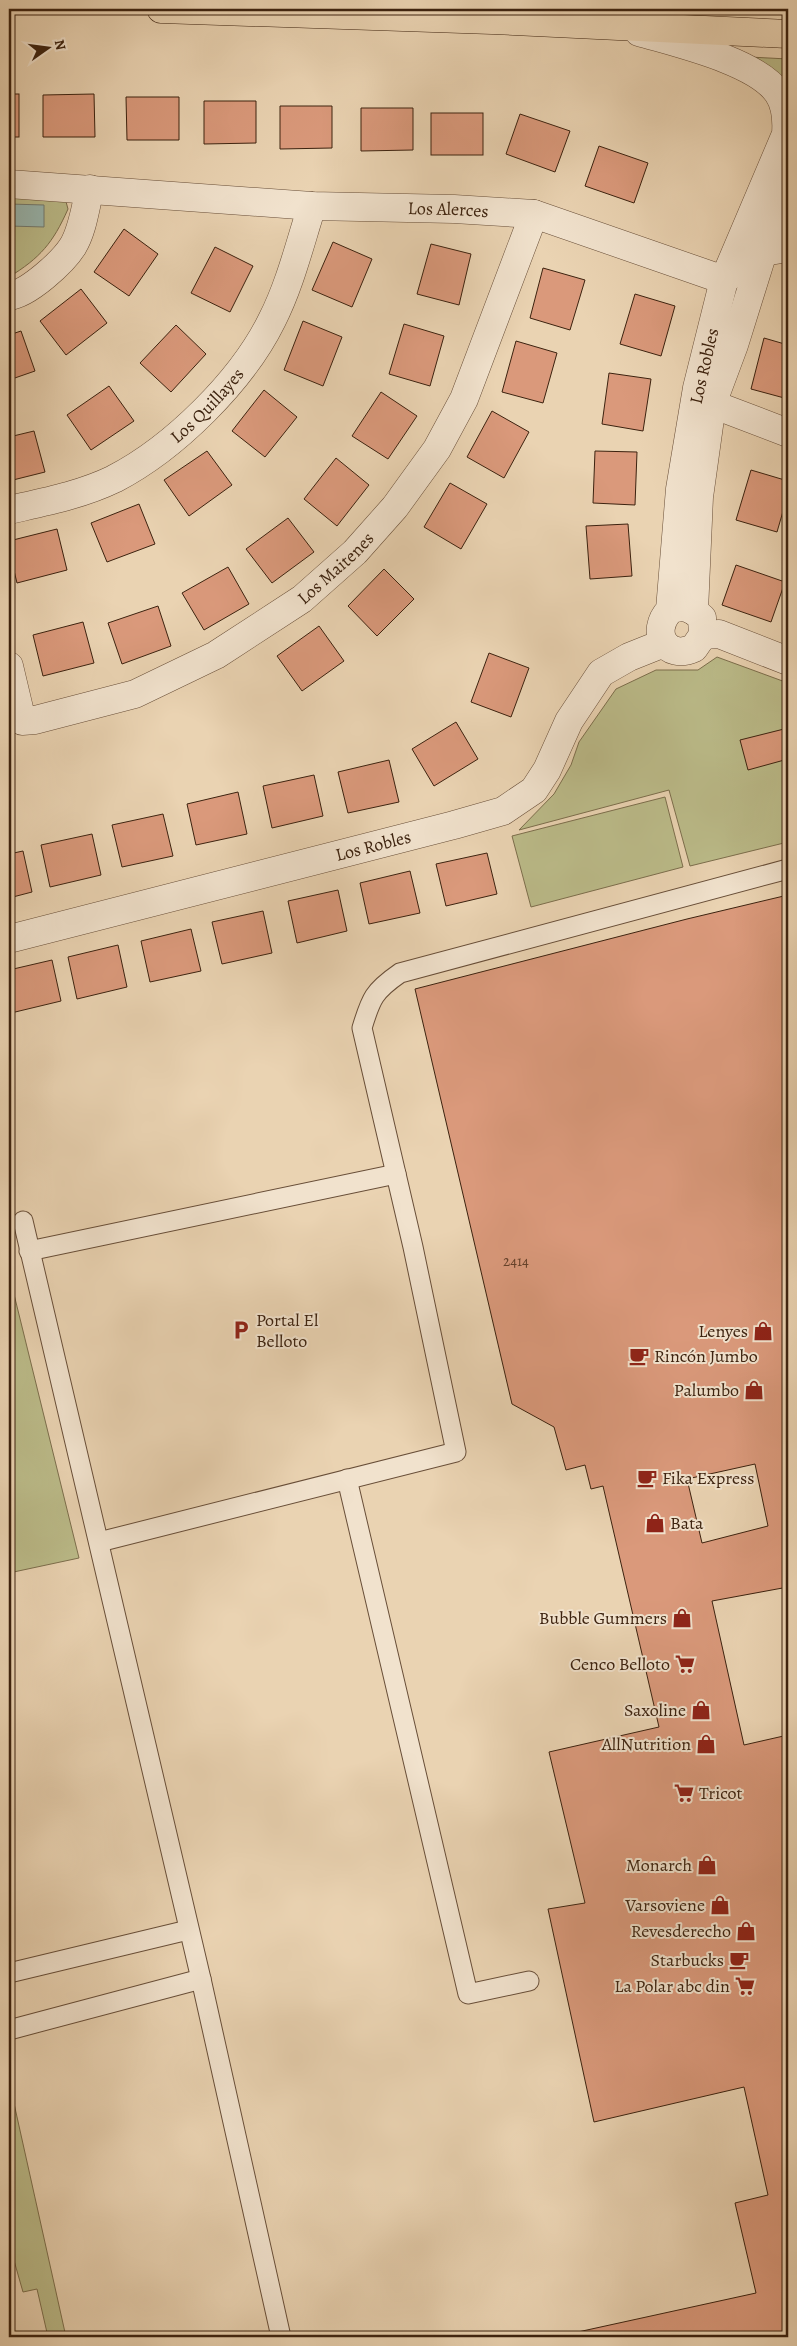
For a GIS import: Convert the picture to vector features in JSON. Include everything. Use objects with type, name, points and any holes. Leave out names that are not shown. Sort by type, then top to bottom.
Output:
[{"type":"main road","points":[[161,9],[492,20],[625,28],[788,34]]},
{"type":"street","name":"Los Robles","points":[[9,939],[503,811],[534,790],[547,770],[569,721],[601,673],[630,657],[664,643],[660,634],[660,624],[689,619],[680,489],[704,396],[724,280],[787,134],[787,121],[778,94],[768,82],[739,65],[700,50],[625,28]]},
{"type":"street","name":"Los Alerces","points":[[9,184],[312,206],[454,209],[534,214],[724,280]]},
{"type":"street","name":"Los Robles","points":[[704,396],[734,345],[775,250],[788,186]]},
{"type":"street","points":[[9,296],[36,283],[72,246],[82,221],[90,189]]},
{"type":"street","name":"Los Quillayes","points":[[9,510],[77,494],[114,479],[142,461],[188,426],[216,398],[246,364],[273,320],[312,206]]},
{"type":"street","name":"Los Maitenes","points":[[9,666],[22,721],[35,720],[135,694],[216,654],[302,599],[355,552],[395,507],[437,449],[464,399],[534,214]]},
{"type":"street","points":[[724,280],[775,250]]},
{"type":"street","points":[[704,396],[788,433]]},
{"type":"street","points":[[664,643],[670,649],[687,651],[700,643],[689,619]]},
{"type":"street","points":[[689,619],[719,634],[788,661]]},
{"type":"lane","points":[[99,1542],[456,1452],[444,1389],[362,1028],[369,1003],[380,986],[400,972],[788,869]]},
{"type":"lane","points":[[29,1251],[396,1174]]},
{"type":"lane","points":[[23,1221],[201,1979],[281,2337]]},
{"type":"lane","points":[[347,1479],[468,1994],[529,1981]]},
{"type":"lane","points":[[9,1973],[188,1930]]},
{"type":"lane","points":[[9,2030],[201,1979]]},
{"type":"green space","points":[[749,57],[788,59],[788,95]]},
{"type":"green space","points":[[9,193],[65,198],[68,209],[57,231],[44,249],[29,263],[9,277]]},
{"type":"green space","points":[[717,657],[788,683],[788,842],[690,866],[669,790],[519,830],[554,794],[571,765],[579,742],[616,689],[656,670],[698,670]]},
{"type":"green space","points":[[665,797],[683,867],[531,907],[512,836]]},
{"type":"green space","points":[[9,1274],[79,1558],[9,1573]]},
{"type":"green space","points":[[9,2081],[66,2337],[48,2337],[37,2289],[23,2292],[9,2243]]},
{"type":"water","points":[[9,204],[44,205],[44,227],[9,226]]},
{"type":"building","points":[[9,94],[19,94],[19,137],[9,137]]},
{"type":"building","points":[[94,94],[95,137],[43,137],[43,95]]},
{"type":"building","points":[[126,97],[179,97],[179,140],[127,140]]},
{"type":"building","points":[[204,101],[256,101],[256,143],[204,144]]},
{"type":"building","points":[[280,106],[332,106],[332,148],[280,149]]},
{"type":"building","points":[[361,108],[413,108],[413,150],[361,151]]},
{"type":"building","points":[[431,113],[483,113],[483,155],[431,155]]},
{"type":"building","points":[[520,114],[570,131],[555,172],[506,154]]},
{"type":"building","points":[[599,146],[648,163],[634,203],[585,186]]},
{"type":"building","points":[[124,229],[158,254],[129,296],[94,272]]},
{"type":"building","points":[[333,242],[372,259],[352,307],[312,290]]},
{"type":"building","points":[[431,244],[471,254],[459,305],[417,294]]},
{"type":"building","points":[[215,247],[253,266],[230,312],[191,293]]},
{"type":"building","points":[[543,268],[585,280],[570,330],[530,318]]},
{"type":"building","points":[[81,289],[107,323],[66,355],[40,321]]},
{"type":"building","points":[[635,294],[675,306],[661,356],[620,344]]},
{"type":"building","points":[[303,321],[342,337],[323,386],[284,370]]},
{"type":"building","points":[[404,324],[444,336],[430,386],[389,374]]},
{"type":"building","points":[[176,325],[206,354],[171,392],[140,363]]},
{"type":"building","points":[[21,331],[35,371],[9,380],[9,335]]},
{"type":"building","points":[[764,338],[788,345],[788,399],[751,389]]},
{"type":"building","points":[[516,341],[557,353],[543,403],[502,392]]},
{"type":"building","points":[[609,373],[651,379],[643,431],[602,424]]},
{"type":"building","points":[[109,386],[134,421],[91,450],[67,415]]},
{"type":"building","points":[[264,390],[297,417],[265,457],[232,431]]},
{"type":"building","points":[[381,392],[417,416],[388,459],[352,436]]},
{"type":"building","points":[[492,411],[529,432],[504,478],[467,457]]},
{"type":"building","points":[[34,431],[45,472],[9,481],[9,437]]},
{"type":"building","points":[[207,451],[232,485],[189,516],[164,480]]},
{"type":"building","points":[[595,451],[637,452],[635,505],[593,503]]},
{"type":"building","points":[[336,458],[369,485],[337,526],[304,499]]},
{"type":"building","points":[[751,470],[788,481],[788,494],[777,532],[736,520]]},
{"type":"building","points":[[450,483],[487,504],[461,549],[424,527]]},
{"type":"building","points":[[139,504],[155,544],[107,562],[91,523]]},
{"type":"building","points":[[288,518],[314,552],[272,583],[246,549]]},
{"type":"building","points":[[628,524],[632,576],[590,579],[586,526]]},
{"type":"building","points":[[57,529],[67,570],[17,583],[9,550],[9,541]]},
{"type":"building","points":[[736,565],[785,582],[771,622],[722,605]]},
{"type":"building","points":[[228,567],[249,604],[204,630],[182,593]]},
{"type":"building","points":[[384,569],[414,599],[377,636],[348,606]]},
{"type":"building","points":[[158,606],[171,646],[122,664],[108,623]]},
{"type":"building","points":[[83,622],[94,663],[43,676],[33,635]]},
{"type":"building","points":[[319,626],[344,661],[302,691],[277,656]]},
{"type":"building","points":[[489,653],[529,668],[511,717],[471,702]]},
{"type":"building","points":[[456,722],[478,759],[434,786],[412,749]]},
{"type":"building","points":[[788,728],[788,759],[748,770],[740,740]]},
{"type":"building","points":[[389,760],[399,802],[348,813],[338,772]]},
{"type":"building","points":[[314,775],[323,816],[272,828],[263,786]]},
{"type":"building","points":[[238,792],[247,834],[196,845],[187,804]]},
{"type":"building","points":[[163,814],[173,856],[122,867],[112,825]]},
{"type":"building","points":[[92,834],[101,875],[50,887],[41,845]]},
{"type":"building","points":[[23,851],[32,892],[9,898],[9,854]]},
{"type":"building","points":[[487,853],[497,894],[446,906],[436,864]]},
{"type":"building","points":[[410,871],[420,913],[369,924],[360,883]]},
{"type":"building","points":[[338,890],[347,931],[297,943],[288,901]]},
{"type":"building","name":"Cenco Belloto","points":[[788,895],[788,1587],[712,1601],[744,1745],[788,1735],[788,1926],[785,1926],[788,1939],[788,2337],[555,2337],[756,2293],[735,2203],[768,2195],[744,2087],[594,2122],[548,1909],[585,1903],[549,1752],[659,1727],[603,1486],[591,1489],[585,1465],[566,1470],[554,1427],[512,1404],[415,989]],"holes":[[[755,1464],[768,1526],[702,1543],[687,1479]]]},
{"type":"building","points":[[263,911],[272,953],[222,964],[212,922]]},
{"type":"building","points":[[191,929],[201,971],[150,982],[141,941]]},
{"type":"building","points":[[118,945],[127,987],[77,999],[68,957]]},
{"type":"building","points":[[52,960],[61,1001],[11,1013],[9,970]]},
{"type":"place","name":"Portal El Belloto","points":[[241,1330]]},
{"type":"place","name":"Lenyes","points":[[763,1331]]},
{"type":"place","name":"Rincón Jumbo","points":[[639,1356]]},
{"type":"place","name":"Palumbo","points":[[754,1390]]},
{"type":"place","name":"Fika Express","points":[[647,1478]]},
{"type":"place","name":"Bata","points":[[655,1523]]},
{"type":"place","name":"Bubble Gummers","points":[[682,1618]]},
{"type":"place","name":"Cenco Belloto","points":[[685,1664]]},
{"type":"place","name":"Saxoline","points":[[701,1710]]},
{"type":"place","name":"AllNutrition","points":[[706,1744]]},
{"type":"place","name":"Tricot","points":[[684,1793]]},
{"type":"place","name":"Monarch","points":[[707,1865]]},
{"type":"place","name":"Varsoviene","points":[[720,1905]]},
{"type":"place","name":"Revesderecho","points":[[746,1931]]},
{"type":"place","name":"Starbucks","points":[[739,1960]]},
{"type":"place","name":"La Polar abc din","points":[[745,1986]]}]
